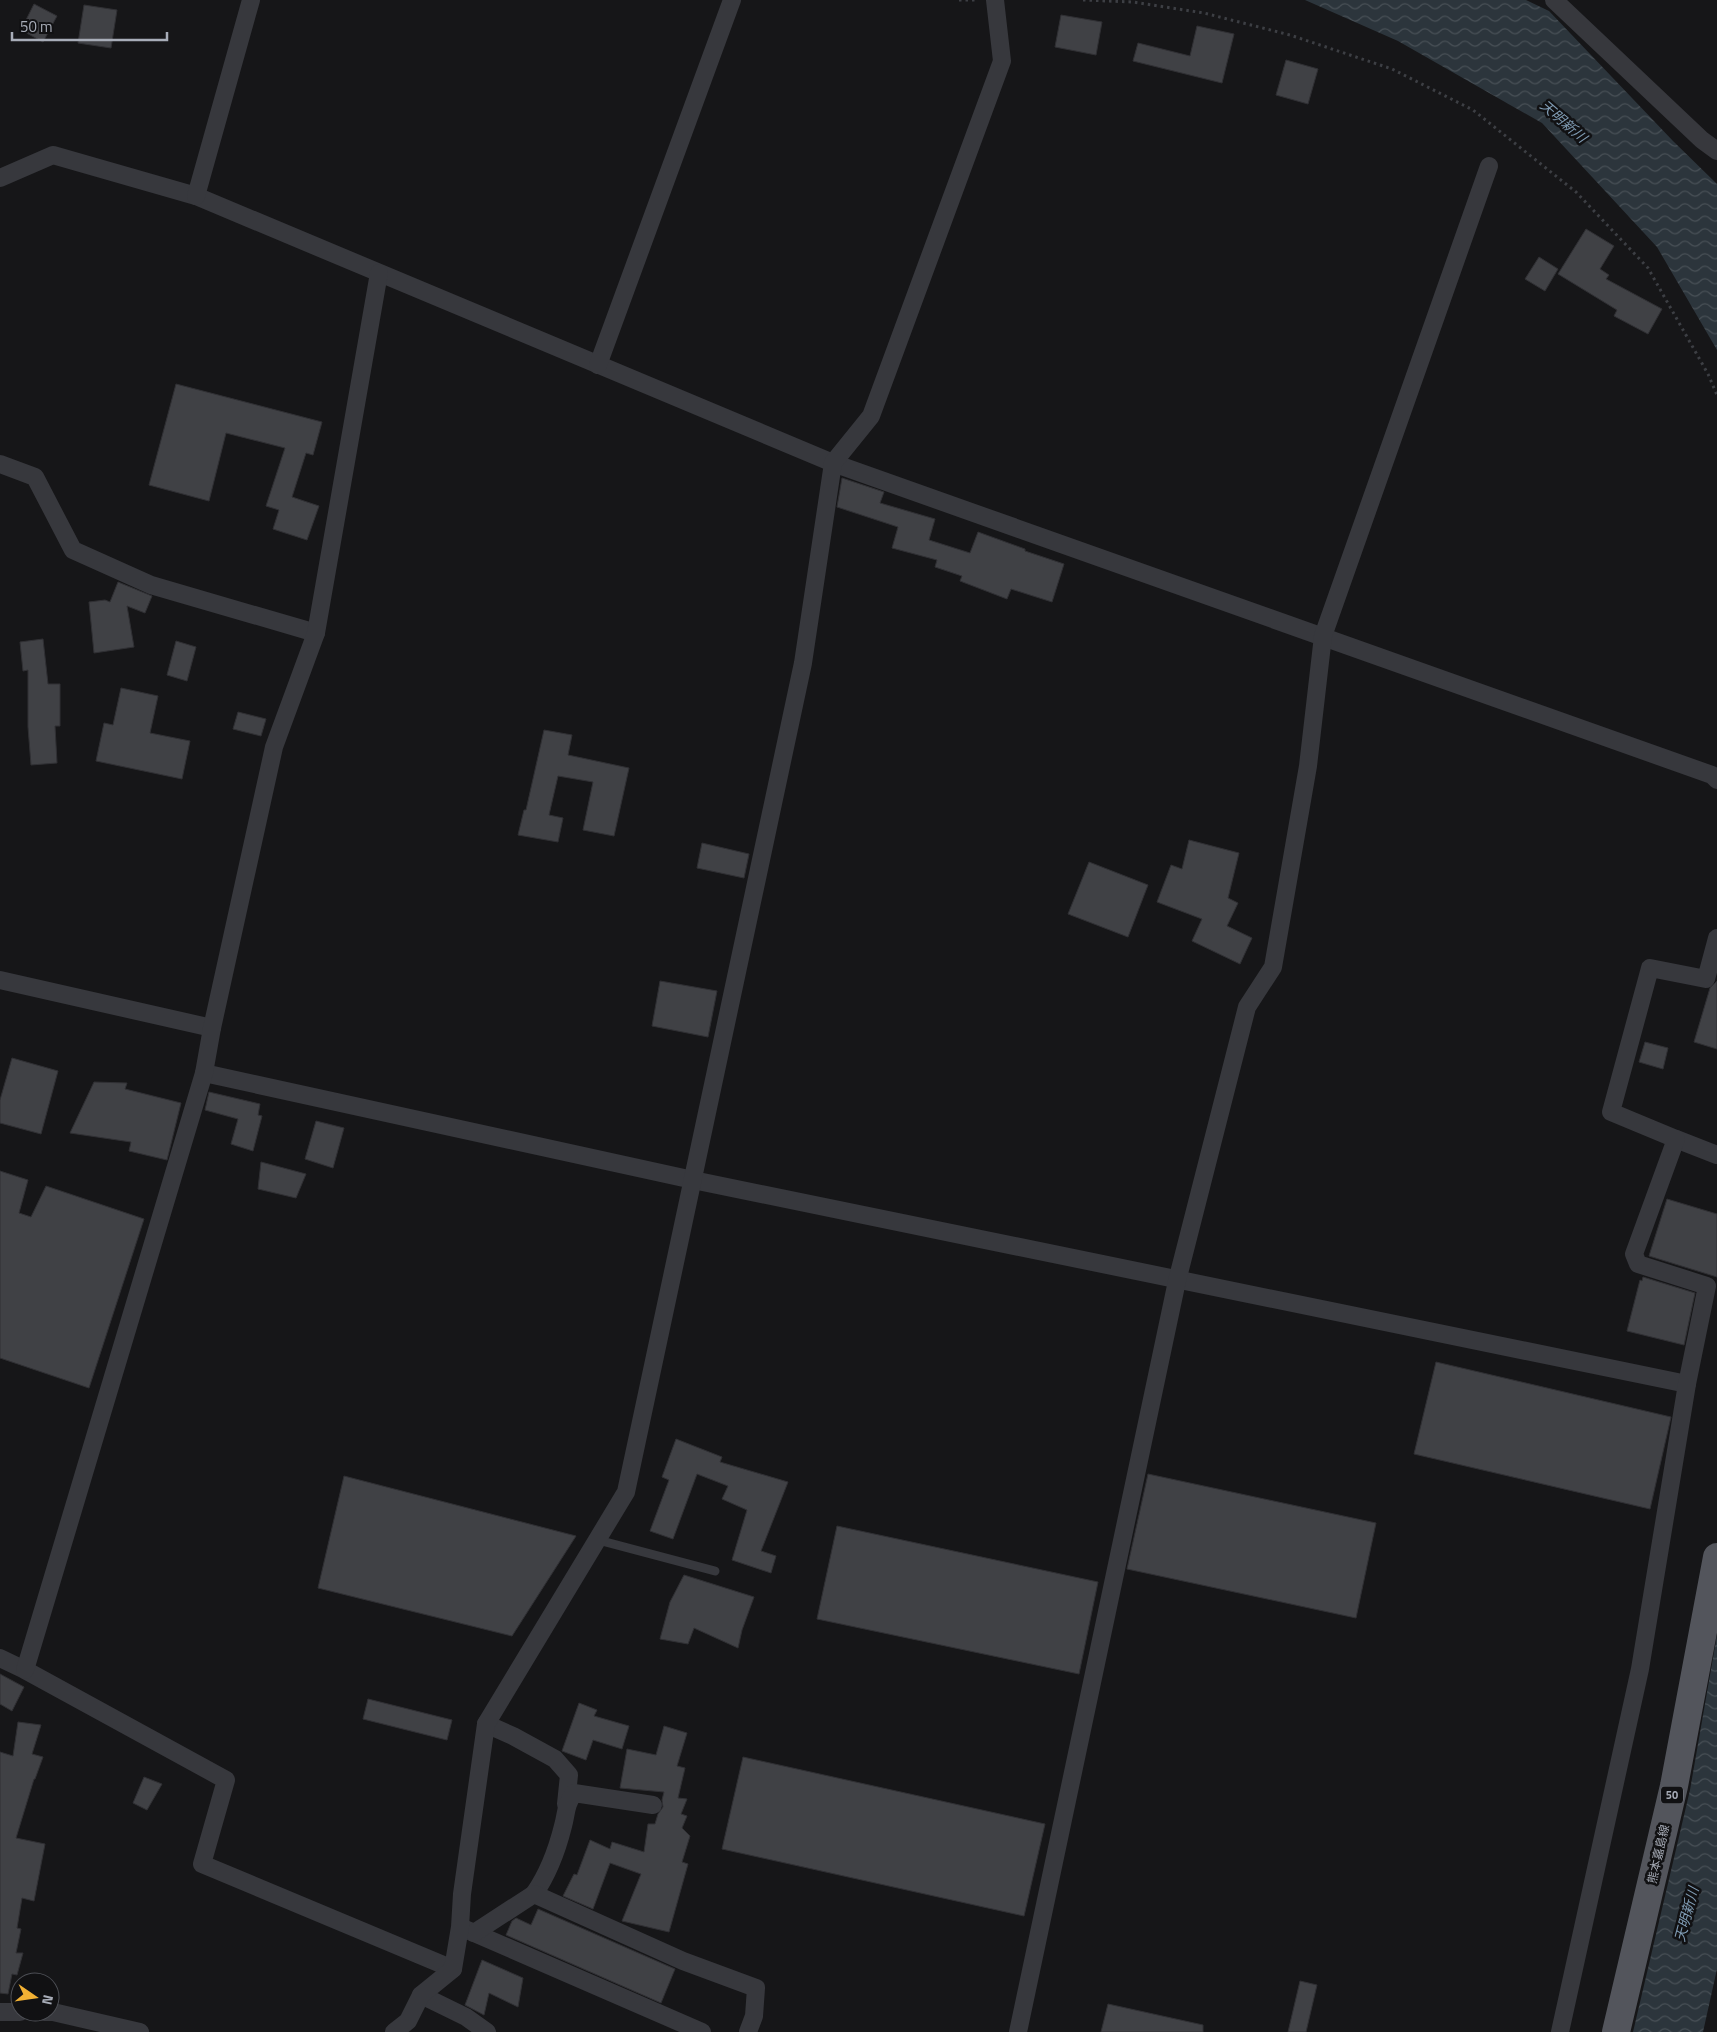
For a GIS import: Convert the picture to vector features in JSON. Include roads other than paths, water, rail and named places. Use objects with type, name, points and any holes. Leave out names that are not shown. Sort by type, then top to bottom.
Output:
[{"type":"main road","name":"熊本嘉島線","points":[[1616,2032],[1674,1786],[1717,1556]]},
{"type":"street","points":[[196,196],[251,0]]},
{"type":"street","points":[[598,365],[732,0]]},
{"type":"street","points":[[394,2032],[408,2021],[421,1995],[453,1969],[467,1930],[462,1894],[486,1724],[626,1492],[803,663],[834,463],[871,416],[1002,61],[994,0]]},
{"type":"street","points":[[1554,0],[1695,133],[1717,151]]},
{"type":"street","points":[[0,178],[53,155],[196,196],[834,463],[1712,775],[1717,780]]},
{"type":"street","points":[[1018,2032],[1178,1281],[1247,1007],[1273,967],[1308,766],[1323,636],[1489,166]]},
{"type":"street","points":[[25,1670],[204,1073],[212,1028],[274,747],[316,633],[379,273]]},
{"type":"street","points":[[0,464],[35,477],[73,550],[152,585],[316,633]]},
{"type":"street","points":[[1717,938],[1706,979],[1650,968],[1612,1112],[1717,1155]]},
{"type":"street","points":[[0,980],[212,1028]]},
{"type":"street","points":[[204,1073],[693,1180],[1687,1384]]},
{"type":"street","points":[[1560,2032],[1640,1669],[1687,1384],[1707,1286],[1638,1264],[1634,1254],[1676,1139]]},
{"type":"street","points":[[0,1658],[226,1780],[202,1864],[453,1969]]},
{"type":"street","points":[[467,1930],[534,1894],[546,1877],[564,1825],[569,1775],[556,1759],[486,1724]]},
{"type":"street","points":[[566,1804],[574,1793],[653,1805]]},
{"type":"street","points":[[534,1894],[683,1961],[756,1988],[754,2016],[748,2032]]},
{"type":"street","points":[[467,1930],[702,2032]]},
{"type":"street","points":[[421,1995],[466,2018],[487,2032]]},
{"type":"street","points":[[60,2013],[130,2028],[140,2032]]},
{"type":"lane","points":[[598,1540],[715,1571]]},
{"type":"water","name":"天明新川","points":[[1305,0],[1526,0],[1549,11],[1673,141],[1717,184],[1717,350],[1657,247],[1542,123],[1398,41]]},
{"type":"water","name":"天明新川","points":[[1717,1635],[1717,1969],[1703,2032],[1633,2032],[1690,1790]]}]
